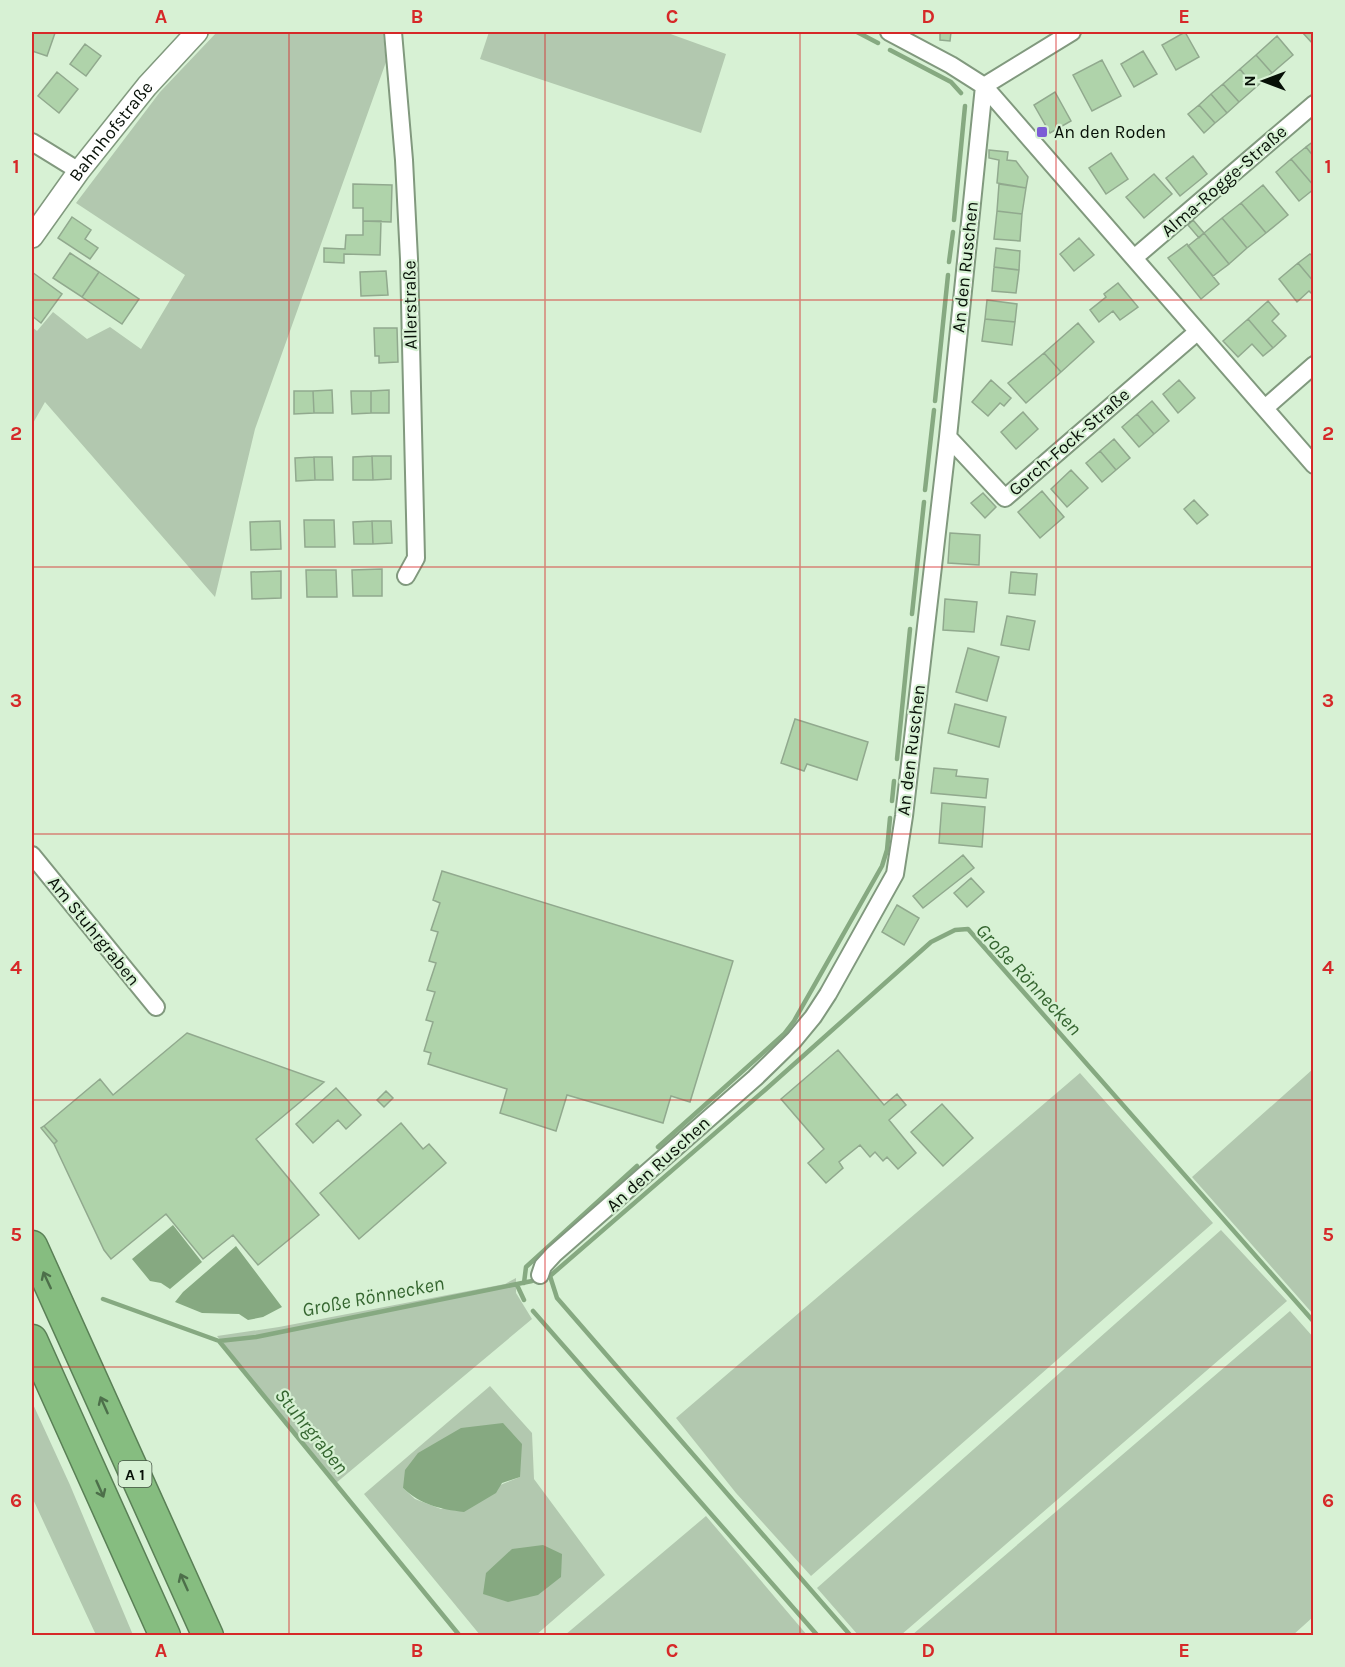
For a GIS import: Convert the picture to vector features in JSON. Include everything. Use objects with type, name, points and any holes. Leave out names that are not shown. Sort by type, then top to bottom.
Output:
[{"type":"highway","name":"A 1","points":[[32,1247],[208,1635]]},
{"type":"highway","name":"A 1","points":[[32,1340],[165,1635]]},
{"type":"street","name":"Bahnhofstraße","points":[[32,237],[79,171],[147,86],[197,32]]},
{"type":"street","name":"Allerstraße","points":[[393,32],[404,160],[410,295],[416,558],[406,576]]},
{"type":"street","points":[[889,32],[951,65],[984,86],[1314,465]]},
{"type":"street","points":[[984,86],[1072,32]]},
{"type":"street","name":"An den Ruschen","points":[[540,1275],[543,1266],[554,1254],[746,1086],[794,1040],[828,994],[895,874],[904,816],[948,437],[984,86]]},
{"type":"street","name":"Alma-Rogge-Straße","points":[[1134,258],[1314,104]]},
{"type":"street","points":[[32,142],[79,171]]},
{"type":"street","name":"Gorch-Fock-Straße","points":[[948,437],[1005,498],[1197,332]]},
{"type":"street","points":[[1265,408],[1314,365]]},
{"type":"street","name":"Am Stuhrgraben","points":[[32,855],[156,1007]]},
{"type":"shaded area","points":[[217,32],[383,32],[386,62],[255,429],[215,597],[45,402],[32,425],[32,327],[37,331],[53,312],[87,339],[110,327],[141,349],[185,275],[76,203],[160,92]]},
{"type":"shaded area","points":[[489,32],[665,32],[726,54],[701,133],[480,59]]},
{"type":"shaded area","points":[[1313,1069],[1313,1314],[1192,1177]]},
{"type":"shaded area","points":[[1080,1073],[1213,1223],[811,1576],[736,1493],[676,1418]]},
{"type":"shaded area","points":[[173,1225],[202,1262],[170,1289],[161,1283],[150,1281],[132,1259]]},
{"type":"shaded area","points":[[1221,1230],[1287,1301],[901,1635],[858,1635],[817,1588]]},
{"type":"shaded area","points":[[236,1246],[282,1307],[263,1317],[248,1320],[239,1314],[202,1313],[175,1302],[183,1292]]},
{"type":"shaded area","points":[[516,1278],[516,1293],[532,1319],[336,1483],[217,1336],[279,1327],[505,1284]]},
{"type":"shaded area","points":[[1290,1311],[1314,1338],[1313,1617],[1293,1635],[912,1635]]},
{"type":"shaded area","points":[[490,1386],[532,1433],[534,1479],[605,1575],[536,1635],[480,1635],[364,1494]],"holes":[[[520,1477],[441,1509],[415,1499],[403,1488]]]},
{"type":"shaded area","points":[[32,1402],[70,1485],[133,1635],[96,1635],[32,1497]]},
{"type":"shaded area","points":[[503,1423],[522,1444],[520,1477],[502,1483],[496,1493],[464,1512],[431,1505],[403,1488],[405,1470],[418,1453],[461,1428]]},
{"type":"shaded area","points":[[706,1516],[807,1635],[565,1635]]},
{"type":"shaded area","points":[[543,1545],[562,1554],[561,1577],[538,1595],[508,1602],[483,1594],[486,1573],[512,1549]]},
{"type":"building","points":[[32,32],[55,33],[47,56],[32,51]]},
{"type":"building","points":[[940,32],[951,32],[950,41],[940,40]]},
{"type":"building","points":[[1185,32],[1199,57],[1176,70],[1162,45]]},
{"type":"building","points":[[1302,32],[1314,32],[1314,45]]},
{"type":"building","points":[[1277,36],[1293,55],[1272,73],[1256,55]]},
{"type":"building","points":[[85,44],[101,56],[86,76],[70,64]]},
{"type":"building","points":[[1143,51],[1157,74],[1134,87],[1121,64]]},
{"type":"building","points":[[1256,55],[1272,73],[1255,88],[1240,69]]},
{"type":"building","points":[[1102,60],[1121,96],[1092,111],[1073,75]]},
{"type":"building","points":[[1240,69],[1255,88],[1239,102],[1223,84]]},
{"type":"building","points":[[57,72],[78,89],[59,113],[38,96]]},
{"type":"building","points":[[1223,84],[1239,102],[1227,113],[1211,94]]},
{"type":"building","points":[[1055,92],[1071,121],[1050,133],[1034,105]]},
{"type":"building","points":[[1211,94],[1227,113],[1215,123],[1199,105]]},
{"type":"building","points":[[1199,105],[1215,123],[1204,133],[1188,114]]},
{"type":"building","points":[[1314,141],[1314,157],[1306,147]]},
{"type":"building","points":[[1306,147],[1314,157],[1314,186],[1291,159]]},
{"type":"building","points":[[989,150],[1008,152],[1007,160],[1016,161],[1028,177],[1026,188],[997,183],[999,160],[989,158]]},
{"type":"building","points":[[1111,153],[1128,179],[1106,194],[1089,168]]},
{"type":"building","points":[[1193,156],[1207,174],[1180,196],[1166,178]]},
{"type":"building","points":[[1291,159],[1314,186],[1314,189],[1299,201],[1276,172]]},
{"type":"building","points":[[1154,174],[1172,194],[1144,218],[1126,197]]},
{"type":"building","points":[[353,184],[392,185],[391,222],[363,221],[363,208],[353,208]]},
{"type":"building","points":[[999,184],[1026,188],[1022,214],[997,211]]},
{"type":"building","points":[[1263,185],[1288,215],[1266,233],[1241,203]]},
{"type":"building","points":[[1241,203],[1266,233],[1247,248],[1222,218]]},
{"type":"building","points":[[997,211],[1022,214],[1020,241],[994,239]]},
{"type":"building","points":[[72,217],[91,230],[85,239],[98,248],[90,259],[58,238]]},
{"type":"building","points":[[1222,218],[1247,248],[1229,264],[1204,233]]},
{"type":"building","points":[[1193,220],[1204,233],[1199,238],[1188,225]]},
{"type":"building","points":[[363,221],[381,221],[380,255],[344,254],[344,263],[324,262],[324,248],[345,249],[346,235],[363,235]]},
{"type":"building","points":[[1204,233],[1229,264],[1213,276],[1188,246]]},
{"type":"building","points":[[1079,238],[1094,255],[1074,271],[1060,254]]},
{"type":"building","points":[[1187,244],[1219,284],[1201,299],[1168,258]]},
{"type":"building","points":[[996,248],[1020,251],[1019,270],[994,267]]},
{"type":"building","points":[[70,253],[99,272],[82,297],[53,278]]},
{"type":"building","points":[[1310,254],[1314,257],[1314,282],[1298,263]]},
{"type":"building","points":[[1298,263],[1314,282],[1314,296],[1309,291],[1297,302],[1279,279]]},
{"type":"building","points":[[994,267],[1019,270],[1016,293],[992,291]]},
{"type":"building","points":[[386,271],[388,295],[361,296],[360,272]]},
{"type":"building","points":[[32,272],[62,294],[41,323],[32,316]]},
{"type":"building","points":[[99,272],[139,299],[122,324],[82,297]]},
{"type":"building","points":[[1118,283],[1138,307],[1120,320],[1113,311],[1099,322],[1090,310]]},
{"type":"building","points":[[987,300],[1017,304],[1015,322],[985,319]]},
{"type":"building","points":[[1268,301],[1279,314],[1272,321],[1286,336],[1273,348],[1248,319]]},
{"type":"building","points":[[985,319],[1015,322],[1012,345],[982,341]]},
{"type":"building","points":[[1248,319],[1273,348],[1263,356],[1252,344],[1238,357],[1223,341]]},
{"type":"building","points":[[1078,323],[1094,342],[1061,372],[1044,353]]},
{"type":"building","points":[[374,328],[397,328],[398,362],[379,363],[379,356],[375,356]]},
{"type":"building","points":[[1044,353],[1061,372],[1026,403],[1008,383]]},
{"type":"building","points":[[991,380],[1011,398],[1004,406],[1000,403],[988,416],[972,402]]},
{"type":"building","points":[[1179,380],[1195,398],[1178,413],[1163,394]]},
{"type":"building","points":[[332,390],[333,413],[314,413],[313,391]]},
{"type":"building","points":[[389,390],[389,413],[371,413],[371,391]]},
{"type":"building","points":[[294,391],[313,391],[314,413],[294,414]]},
{"type":"building","points":[[351,391],[371,391],[371,413],[352,414]]},
{"type":"building","points":[[1152,401],[1169,421],[1154,434],[1137,414]]},
{"type":"building","points":[[1023,412],[1038,429],[1016,449],[1001,432]]},
{"type":"building","points":[[1137,414],[1154,434],[1139,447],[1122,427]]},
{"type":"building","points":[[1114,439],[1130,458],[1116,470],[1100,451]]},
{"type":"building","points":[[1100,451],[1116,470],[1102,482],[1086,463]]},
{"type":"building","points":[[372,456],[391,456],[391,479],[373,480]]},
{"type":"building","points":[[372,456],[373,480],[353,480],[353,457]]},
{"type":"building","points":[[314,457],[332,457],[333,480],[315,480]]},
{"type":"building","points":[[314,457],[315,480],[296,481],[295,458]]},
{"type":"building","points":[[1071,470],[1088,488],[1067,507],[1051,489]]},
{"type":"building","points":[[1042,491],[1064,517],[1040,538],[1018,512]]},
{"type":"building","points":[[983,493],[996,507],[985,518],[971,503]]},
{"type":"building","points":[[1194,500],[1208,515],[1197,524],[1184,509]]},
{"type":"building","points":[[304,520],[334,520],[335,547],[305,547]]},
{"type":"building","points":[[280,521],[281,549],[251,550],[250,522]]},
{"type":"building","points":[[372,521],[391,521],[392,543],[373,544]]},
{"type":"building","points":[[372,521],[373,544],[354,544],[353,522]]},
{"type":"building","points":[[950,533],[980,535],[979,565],[948,563]]},
{"type":"building","points":[[382,569],[382,596],[353,596],[352,570]]},
{"type":"building","points":[[306,570],[336,570],[337,597],[307,597]]},
{"type":"building","points":[[281,571],[281,598],[252,599],[251,572]]},
{"type":"building","points":[[1011,572],[1037,574],[1035,595],[1009,593]]},
{"type":"building","points":[[945,599],[977,602],[974,632],[943,630]]},
{"type":"building","points":[[1007,616],[1035,621],[1029,650],[1001,645]]},
{"type":"building","points":[[968,648],[999,657],[987,701],[956,692]]},
{"type":"building","points":[[955,704],[1006,717],[999,747],[948,733]]},
{"type":"building","points":[[795,719],[868,742],[857,780],[807,764],[804,771],[781,763]]},
{"type":"building","points":[[934,768],[957,770],[956,776],[988,779],[986,798],[931,793]]},
{"type":"building","points":[[942,803],[985,807],[982,847],[939,843]]},
{"type":"building","points":[[963,855],[974,868],[923,908],[913,896]]},
{"type":"building","points":[[442,871],[733,961],[690,1102],[671,1096],[663,1123],[567,1095],[556,1131],[500,1113],[507,1089],[428,1064],[431,1053],[424,1051],[433,1022],[426,1020],[435,992],[427,990],[436,963],[429,961],[438,932],[431,930],[440,903],[433,900]]},
{"type":"building","points":[[971,878],[984,892],[967,907],[954,893]]},
{"type":"building","points":[[897,905],[919,918],[904,945],[882,932]]},
{"type":"building","points":[[187,1033],[324,1082],[256,1139],[319,1215],[258,1265],[233,1235],[203,1259],[166,1214],[111,1259],[104,1250],[54,1144],[57,1141],[44,1126],[100,1079],[113,1095]]},
{"type":"building","points":[[838,1050],[884,1105],[897,1094],[906,1105],[889,1120],[916,1153],[898,1169],[887,1157],[883,1161],[875,1152],[870,1157],[860,1145],[839,1162],[843,1168],[826,1183],[808,1163],[824,1149],[781,1099]]},
{"type":"building","points":[[336,1088],[361,1115],[346,1129],[338,1120],[313,1143],[296,1124]]},
{"type":"building","points":[[386,1091],[393,1098],[384,1107],[377,1100]]},
{"type":"building","points":[[942,1104],[973,1138],[943,1166],[911,1132]]},
{"type":"building","points":[[401,1123],[423,1149],[429,1144],[446,1163],[359,1239],[320,1193]]},
{"type":"building","points":[[44,1126],[57,1141],[54,1144],[41,1128]]},
{"type":"waterway","points":[[857,32],[878,43]]},
{"type":"waterway","points":[[890,50],[951,82],[961,93]]},
{"type":"waterway","points":[[954,220],[965,106]]},
{"type":"waterway","points":[[949,262],[953,232]]},
{"type":"waterway","points":[[935,401],[948,275]]},
{"type":"waterway","points":[[925,490],[934,410]]},
{"type":"waterway","points":[[912,614],[924,502]]},
{"type":"waterway","points":[[897,759],[910,629]]},
{"type":"waterway","points":[[892,801],[894,781]]},
{"type":"waterway","points":[[658,1147],[784,1034],[794,1021],[882,866],[887,850],[890,818]]},
{"type":"waterway","name":"Große Rönnecken","points":[[547,1277],[765,1090],[931,942],[955,930],[968,929],[1314,1322]]},
{"type":"waterway","points":[[524,1283],[526,1267],[637,1166]]},
{"type":"waterway","points":[[550,1276],[557,1298],[851,1636]]},
{"type":"waterway","name":"Große Rönnecken","points":[[219,1341],[256,1337],[532,1281]]},
{"type":"waterway","points":[[517,1285],[524,1300]]},
{"type":"waterway","name":"Stuhrgraben","points":[[103,1299],[219,1341],[460,1636]]},
{"type":"waterway","points":[[533,1311],[818,1636]]},
{"type":"place","name":"An den Roden","points":[[1042,132]]}]
